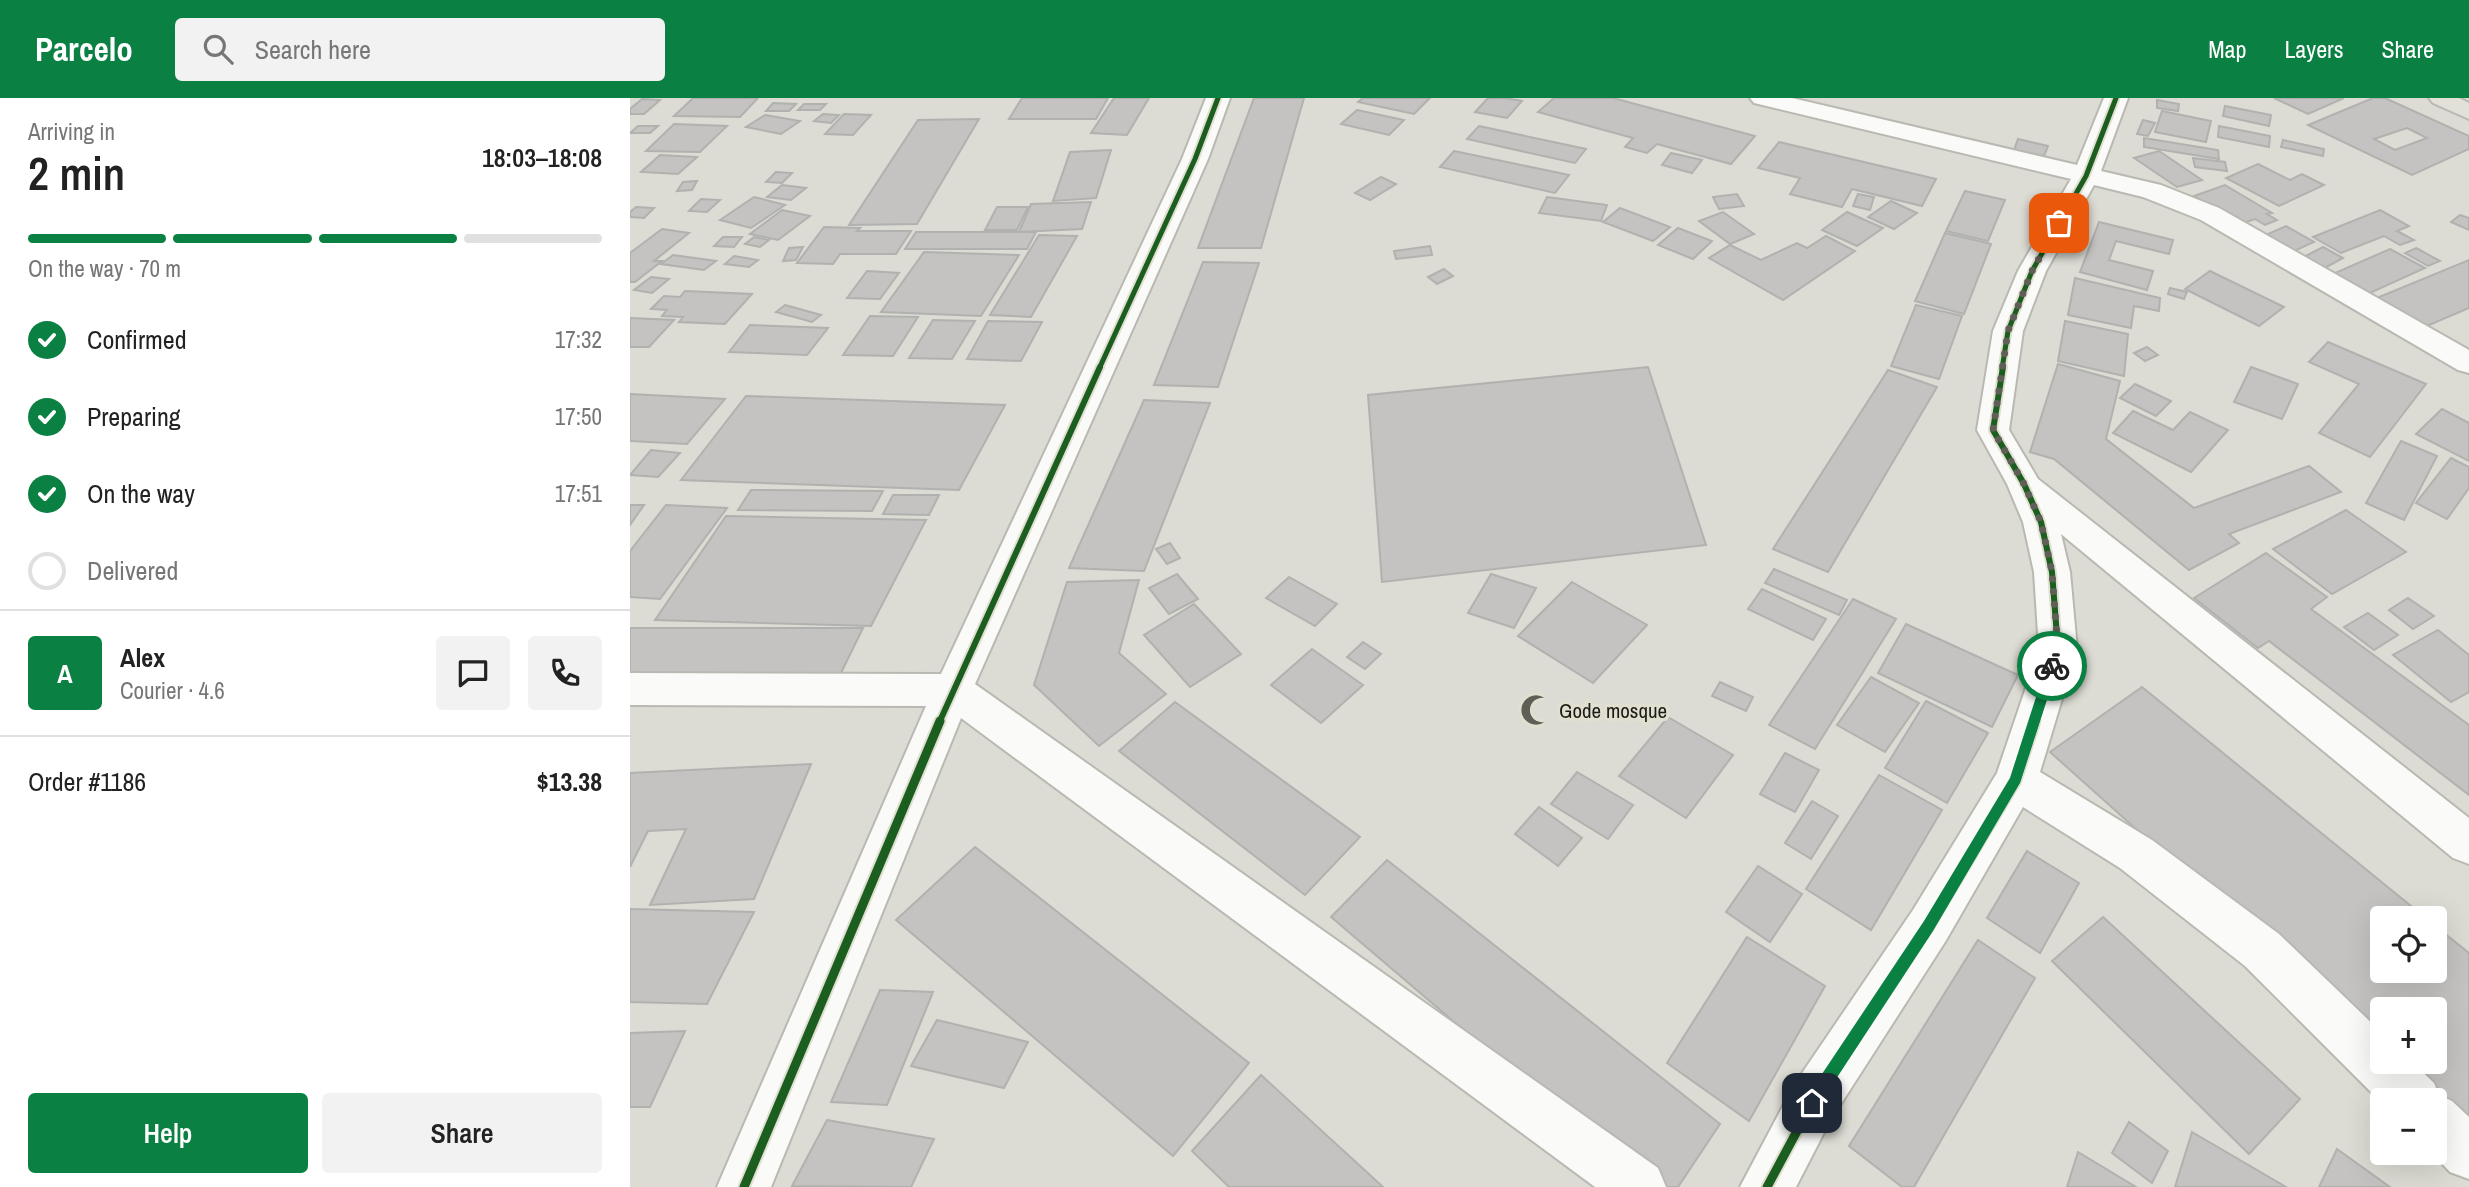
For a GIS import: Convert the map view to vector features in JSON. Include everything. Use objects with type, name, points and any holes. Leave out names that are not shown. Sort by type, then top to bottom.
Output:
[{"type":"main road","points":[[2441,98],[2469,112]]},
{"type":"street","points":[[744,1187],[953,690],[1195,159],[1218,98]]},
{"type":"street","points":[[1762,98],[2152,191],[2210,214],[2465,355]]},
{"type":"street","points":[[1767,1187],[1812,1103],[1928,926],[2016,780],[2058,649],[2052,572],[2041,522],[2024,484],[1993,430],[2008,331],[2032,271],[2087,176],[2116,98]]},
{"type":"street","points":[[2024,484],[2469,844]]},
{"type":"street","points":[[630,689],[953,690],[1617,1179]]},
{"type":"street","points":[[2016,780],[2136,854],[2262,950],[2403,1088]]},
{"type":"street","points":[[2447,1132],[2469,1153]]},
{"type":"building","points":[[693,98],[758,98],[740,117],[674,116]]},
{"type":"building","points":[[1022,98],[1108,98],[1096,119],[1009,119]]},
{"type":"building","points":[[1114,98],[1149,98],[1127,135],[1091,133]]},
{"type":"building","points":[[1254,98],[1304,98],[1261,248],[1198,248]]},
{"type":"building","points":[[1363,98],[1430,98],[1414,114],[1358,102]]},
{"type":"building","points":[[1488,98],[1522,101],[1507,118],[1475,112]]},
{"type":"building","points":[[1554,98],[1613,98],[1755,136],[1731,164],[1657,144],[1647,153],[1625,147],[1633,138],[1538,112]]},
{"type":"building","points":[[2274,98],[2344,98],[2308,114]]},
{"type":"building","points":[[2373,98],[2385,98],[2469,136],[2469,149],[2412,175],[2308,125]],"holes":[[[2407,128],[2427,138],[2395,150],[2374,139]]]},
{"type":"building","points":[[642,99],[660,100],[644,114],[630,114],[630,109]]},
{"type":"building","points":[[2157,100],[2179,104],[2178,111],[2157,108]]},
{"type":"building","points":[[773,103],[796,104],[789,111],[766,111]]},
{"type":"building","points":[[804,104],[826,104],[820,110],[798,110]]},
{"type":"building","points":[[2225,106],[2271,115],[2269,126],[2223,116]]},
{"type":"building","points":[[1357,110],[1404,120],[1389,135],[1341,124]]},
{"type":"building","points":[[2162,111],[2211,121],[2206,142],[2155,132]]},
{"type":"building","points":[[823,114],[839,115],[831,123],[814,121]]},
{"type":"building","points":[[844,114],[871,115],[853,135],[825,134]]},
{"type":"building","points":[[765,115],[800,121],[781,134],[746,127]]},
{"type":"building","points":[[979,119],[917,224],[849,225],[918,120]]},
{"type":"building","points":[[2143,120],[2155,123],[2148,136],[2137,134]]},
{"type":"building","points":[[674,124],[727,126],[700,152],[646,151]]},
{"type":"building","points":[[638,126],[658,126],[650,133],[630,133]]},
{"type":"building","points":[[1479,126],[1586,149],[1575,163],[1467,139]]},
{"type":"building","points":[[2219,126],[2270,136],[2269,147],[2218,137]]},
{"type":"building","points":[[2144,138],[2218,150],[2219,159],[2144,147]]},
{"type":"building","points":[[2018,139],[2048,146],[2044,156],[2014,150]]},
{"type":"building","points":[[2283,140],[2324,149],[2323,156],[2281,147]]},
{"type":"building","points":[[1779,142],[1936,179],[1922,206],[1852,189],[1842,207],[1790,194],[1800,178],[1758,168]]},
{"type":"building","points":[[1111,150],[1096,198],[1053,201],[1070,152]]},
{"type":"building","points":[[1454,151],[1569,175],[1555,193],[1440,167]]},
{"type":"building","points":[[2159,151],[2202,180],[2177,187],[2134,158]]},
{"type":"building","points":[[1671,153],[1702,160],[1692,173],[1662,165]]},
{"type":"building","points":[[660,155],[697,157],[678,174],[641,172]]},
{"type":"building","points":[[2193,158],[2225,162],[2227,171],[2195,167]]},
{"type":"building","points":[[2258,164],[2290,180],[2302,174],[2324,185],[2279,206],[2226,178]]},
{"type":"building","points":[[776,172],[792,173],[782,183],[766,182]]},
{"type":"building","points":[[1381,177],[1396,184],[1370,200],[1355,193]]},
{"type":"building","points":[[697,181],[692,190],[677,191],[683,182]]},
{"type":"building","points":[[782,185],[806,188],[791,200],[767,197]]},
{"type":"building","points":[[2225,185],[2272,213],[2267,214],[2277,220],[2265,225],[2255,219],[2241,224],[2194,196]]},
{"type":"building","points":[[1965,191],[2005,200],[1988,241],[1946,231]]},
{"type":"building","points":[[1737,194],[1744,206],[1719,209],[1713,197]]},
{"type":"building","points":[[1858,194],[1874,197],[1870,210],[1853,206]]},
{"type":"building","points":[[754,197],[785,205],[751,228],[720,220]]},
{"type":"building","points":[[1547,197],[1607,205],[1601,221],[1539,213]]},
{"type":"building","points":[[701,199],[720,200],[707,212],[689,211]]},
{"type":"building","points":[[1891,201],[1917,213],[1894,229],[1868,217]]},
{"type":"building","points":[[1091,202],[1082,229],[1019,232],[1031,204]]},
{"type":"building","points":[[636,207],[654,208],[644,218],[630,217],[630,212]]},
{"type":"building","points":[[997,207],[1028,207],[1017,230],[985,230]]},
{"type":"building","points":[[1620,208],[1670,227],[1653,241],[1603,222]]},
{"type":"building","points":[[782,210],[810,216],[778,240],[750,234]]},
{"type":"building","points":[[2380,210],[2409,226],[2397,231],[2414,240],[2400,245],[2384,236],[2341,253],[2313,237]]},
{"type":"building","points":[[1723,212],[1754,234],[1730,244],[1699,221]]},
{"type":"building","points":[[1847,212],[1883,228],[1857,246],[1822,230]]},
{"type":"building","points":[[2460,215],[2469,218],[2469,230],[2451,222]]},
{"type":"building","points":[[2099,222],[2173,240],[2169,254],[2116,241],[2109,260],[2153,271],[2147,290],[2080,272]]},
{"type":"building","points":[[2286,226],[2314,242],[2290,253],[2261,237]]},
{"type":"building","points":[[824,227],[860,228],[857,231],[911,231],[896,254],[840,254],[833,264],[797,263]]},
{"type":"building","points":[[1678,228],[1712,241],[1693,259],[1658,245]]},
{"type":"building","points":[[662,229],[689,233],[654,261],[662,261],[635,282],[630,282],[630,253]]},
{"type":"building","points":[[916,232],[1036,232],[1027,249],[905,249]]},
{"type":"building","points":[[1945,233],[1991,244],[1964,314],[1915,301]]},
{"type":"building","points":[[1039,235],[1077,236],[1031,317],[990,315]]},
{"type":"building","points":[[1826,236],[1855,251],[1783,300],[1709,258],[1730,245],[1761,260],[1797,243],[1807,248]]},
{"type":"building","points":[[723,237],[742,237],[734,247],[714,246]]},
{"type":"building","points":[[754,237],[769,240],[760,247],[745,244]]},
{"type":"building","points":[[1430,246],[1432,255],[1396,259],[1394,251]]},
{"type":"building","points":[[803,247],[796,260],[783,261],[789,248]]},
{"type":"building","points":[[2323,247],[2343,258],[2321,270],[2300,259]]},
{"type":"building","points":[[2416,248],[2440,261],[2428,266],[2405,253]]},
{"type":"building","points":[[2390,249],[2425,268],[2370,293],[2335,273]]},
{"type":"building","points":[[924,252],[1019,255],[981,316],[881,312]]},
{"type":"building","points":[[673,255],[716,261],[704,270],[661,264]]},
{"type":"building","points":[[734,256],[758,260],[749,267],[725,264]]},
{"type":"building","points":[[2469,260],[2469,308],[2420,329],[2372,300]]},
{"type":"building","points":[[1203,262],[1259,263],[1218,387],[1154,385]]},
{"type":"building","points":[[1444,269],[1453,276],[1437,284],[1428,277]]},
{"type":"building","points":[[867,271],[899,273],[880,299],[847,298]]},
{"type":"building","points":[[2210,271],[2284,307],[2259,326],[2185,289]]},
{"type":"building","points":[[651,277],[669,279],[652,293],[634,290]]},
{"type":"building","points":[[2075,278],[2160,298],[2159,311],[2134,306],[2131,328],[2068,315]]},
{"type":"building","points":[[2170,288],[2187,292],[2184,299],[2168,294]]},
{"type":"building","points":[[685,291],[752,294],[725,324],[679,322],[683,317],[662,316],[667,310],[651,309],[664,296],[680,297]]},
{"type":"building","points":[[785,305],[821,315],[812,322],[776,312]]},
{"type":"building","points":[[1916,305],[1962,316],[1939,379],[1891,366]]},
{"type":"building","points":[[870,316],[918,317],[893,356],[843,355]]},
{"type":"building","points":[[630,318],[674,320],[649,347],[630,347]]},
{"type":"building","points":[[933,320],[975,321],[952,359],[909,358]]},
{"type":"building","points":[[988,321],[1042,322],[1021,361],[967,359]]},
{"type":"building","points":[[2065,321],[2128,334],[2124,376],[2058,361]]},
{"type":"building","points":[[750,325],[828,328],[807,355],[729,352]]},
{"type":"building","points":[[2328,342],[2426,384],[2370,457],[2319,433],[2359,384],[2309,362]]},
{"type":"building","points":[[2147,347],[2158,355],[2145,361],[2134,353]]},
{"type":"building","points":[[2058,364],[2120,381],[2106,439],[2194,508],[2309,466],[2341,492],[2229,534],[2239,543],[2189,570],[2054,459],[2030,452]]},
{"type":"building","points":[[1648,367],[1706,545],[1382,582],[1368,395]]},
{"type":"building","points":[[2251,367],[2298,384],[2282,419],[2234,402]]},
{"type":"building","points":[[1888,370],[1937,387],[1828,572],[1773,549]]},
{"type":"building","points":[[2135,384],[2171,401],[2156,416],[2120,398]]},
{"type":"building","points":[[630,394],[725,399],[687,444],[630,441]]},
{"type":"building","points":[[746,396],[1005,405],[959,490],[681,480]]},
{"type":"building","points":[[1144,400],[1210,403],[1144,571],[1069,568]]},
{"type":"building","points":[[2442,409],[2469,423],[2469,461],[2416,434]]},
{"type":"building","points":[[2133,411],[2173,430],[2190,412],[2228,430],[2191,472],[2113,433]]},
{"type":"building","points":[[2401,441],[2437,456],[2404,520],[2366,503]]},
{"type":"building","points":[[651,450],[680,453],[658,477],[630,475]]},
{"type":"building","points":[[2451,458],[2469,467],[2469,488],[2447,519],[2416,503]]},
{"type":"building","points":[[751,490],[883,491],[872,511],[738,510]]},
{"type":"building","points":[[893,495],[939,495],[929,515],[883,514]]},
{"type":"building","points":[[630,505],[644,505],[630,525]]},
{"type":"building","points":[[666,505],[727,508],[660,599],[630,597],[630,551]]},
{"type":"building","points":[[2346,510],[2406,552],[2332,594],[2273,549]]},
{"type":"building","points":[[726,516],[926,520],[871,626],[655,620]]},
{"type":"building","points":[[1170,543],[1180,558],[1167,564],[1156,549]]},
{"type":"building","points":[[2266,553],[2327,597],[2311,609],[2469,725],[2469,795],[2269,641],[2258,648],[2194,598]]},
{"type":"building","points":[[1774,569],[1847,600],[1839,615],[1765,583]]},
{"type":"building","points":[[1177,574],[1198,599],[1169,614],[1149,588]]},
{"type":"building","points":[[1491,574],[1536,588],[1514,628],[1468,613]]},
{"type":"building","points":[[1289,577],[1337,604],[1315,626],[1266,598]]},
{"type":"building","points":[[1139,580],[1119,653],[1166,694],[1099,746],[1034,685],[1067,582]]},
{"type":"building","points":[[1572,582],[1647,625],[1593,683],[1518,636]]},
{"type":"building","points":[[1762,589],[1826,619],[1813,640],[1748,609]]},
{"type":"building","points":[[2408,598],[2434,616],[2413,629],[2389,610]]},
{"type":"building","points":[[1853,599],[1896,619],[1815,749],[1769,725]]},
{"type":"building","points":[[1194,604],[1241,654],[1190,687],[1144,635]]},
{"type":"building","points":[[2368,613],[2398,635],[2374,650],[2344,627]]},
{"type":"building","points":[[1906,624],[2018,675],[1992,727],[1878,673]]},
{"type":"building","points":[[630,628],[863,628],[841,673],[630,673]]},
{"type":"building","points":[[2438,630],[2469,655],[2469,692],[2451,702],[2393,655]]},
{"type":"building","points":[[1363,642],[1381,654],[1365,669],[1347,657]]},
{"type":"building","points":[[1312,649],[1363,685],[1321,723],[1271,685]]},
{"type":"building","points":[[1871,677],[1919,703],[1885,752],[1837,725]]},
{"type":"building","points":[[1720,682],[1753,697],[1746,711],[1712,696]]},
{"type":"building","points":[[2142,687],[2411,906],[2370,906],[2370,983],[2447,983],[2447,935],[2469,953],[2469,1128],[2447,1108],[2447,1088],[2425,1088],[2409,1074],[2447,1074],[2447,997],[2370,997],[2370,1038],[2050,752]]},
{"type":"building","points":[[1926,701],[1988,733],[1947,803],[1885,768]]},
{"type":"building","points":[[1175,702],[1360,837],[1305,895],[1119,751]]},
{"type":"building","points":[[1668,717],[1733,755],[1686,818],[1619,776]]},
{"type":"building","points":[[1785,753],[1819,770],[1795,812],[1760,794]]},
{"type":"building","points":[[811,764],[754,899],[650,905],[686,829],[648,831],[630,867],[630,773]]},
{"type":"building","points":[[1577,772],[1633,805],[1608,839],[1551,804]]},
{"type":"building","points":[[1879,775],[1942,810],[1871,930],[1806,889]]},
{"type":"building","points":[[1812,801],[1838,816],[1811,859],[1785,843]]},
{"type":"building","points":[[1539,807],[1582,838],[1558,866],[1515,834]]},
{"type":"building","points":[[975,847],[1249,1063],[1173,1156],[896,920]]},
{"type":"building","points":[[2027,851],[2079,883],[2040,953],[1987,918]]},
{"type":"building","points":[[1387,860],[1720,1124],[1678,1187],[1648,1187],[1331,917]]},
{"type":"building","points":[[1758,866],[1802,894],[1770,942],[1726,912]]},
{"type":"building","points":[[630,909],[754,912],[707,1004],[630,1002]]},
{"type":"building","points":[[2103,917],[2300,1099],[2249,1154],[2052,961]]},
{"type":"building","points":[[1747,937],[1825,986],[1749,1121],[1667,1063]]},
{"type":"building","points":[[1978,940],[2035,978],[1914,1187],[1902,1187],[1849,1146]]},
{"type":"building","points":[[880,990],[933,992],[887,1105],[831,1102]]},
{"type":"building","points":[[937,1020],[1028,1042],[1004,1088],[911,1066]]},
{"type":"building","points":[[685,1031],[650,1107],[630,1107],[630,1033]]},
{"type":"building","points":[[1261,1075],[1383,1187],[1229,1187],[1192,1151]]},
{"type":"building","points":[[827,1120],[934,1139],[911,1187],[792,1186]]},
{"type":"building","points":[[2129,1122],[2168,1151],[2152,1183],[2112,1153]]},
{"type":"building","points":[[2192,1132],[2286,1187],[2175,1187]]},
{"type":"building","points":[[2337,1149],[2390,1187],[2319,1187]]},
{"type":"building","points":[[2078,1152],[2136,1187],[2067,1187]]},
{"type":"cycle path","points":[[744,1187],[953,690],[1195,159],[1218,98]]},
{"type":"cycle path","points":[[1767,1187],[1812,1103],[1929,926],[2016,780],[2058,649],[2052,572],[2041,522],[2024,484],[1993,430],[2008,331],[2032,271],[2086,176],[2116,98]]},
{"type":"way so far","points":[[2052,666],[2058,649],[2052,572],[2041,522],[2024,484],[1993,430],[2008,331],[2032,271],[2059,223]]},
{"type":"place","name":"Gode mosque","points":[[1536,710]]},
{"type":"route","points":[[1812,1103],[1928,926],[2016,780],[2052,666]]}]
